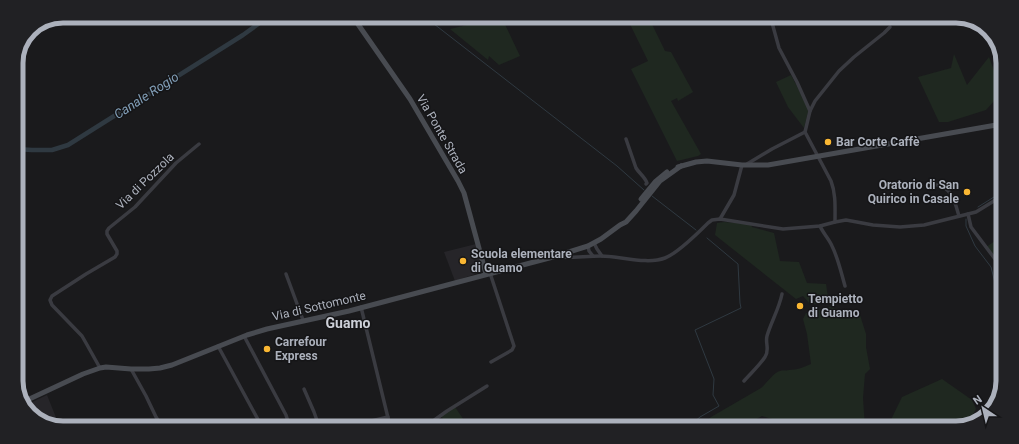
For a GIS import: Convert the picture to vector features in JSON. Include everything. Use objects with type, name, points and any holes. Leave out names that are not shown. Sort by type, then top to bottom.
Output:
[{"type":"main road","name":"Via Ponte Strada","points":[[357,23],[410,99],[458,181],[468,204],[488,274]]},
{"type":"main road","name":"Via di Sottomonte","points":[[620,225],[646,187],[673,168],[696,162],[707,161],[744,165],[768,165],[996,125]]},
{"type":"main road","name":"Via di Sottomonte","points":[[28,400],[83,374],[100,368],[160,368],[172,365],[244,336],[267,329],[361,308],[554,257],[588,246],[626,222],[660,181],[681,166]]},
{"type":"street","points":[[772,23],[779,48],[810,111]]},
{"type":"street","points":[[835,222],[834,188],[819,156],[805,132],[810,111],[815,102],[839,71],[890,27]]},
{"type":"street","points":[[720,219],[734,195],[744,165],[805,132]]},
{"type":"street","points":[[626,139],[636,168],[638,172],[646,179],[646,187]]},
{"type":"street","name":"Via di Pozzola","points":[[100,368],[82,336],[52,305],[50,300],[52,296],[115,257],[117,251],[107,234],[109,228],[136,207],[176,163],[199,144]]},
{"type":"street","points":[[937,185],[948,189],[954,198],[959,216]]},
{"type":"street","points":[[554,257],[602,256],[651,261],[664,259],[670,256],[686,244],[712,220],[720,219],[783,228],[820,226],[846,220],[900,227],[924,225],[976,212],[996,200]]},
{"type":"street","points":[[968,214],[971,227],[996,260]]},
{"type":"street","points":[[820,226],[831,243],[845,286]]},
{"type":"street","points":[[594,243],[602,256]]},
{"type":"street","points":[[588,246],[589,252],[593,256]]},
{"type":"street","points":[[286,274],[303,320]]},
{"type":"street","points":[[488,274],[514,346],[512,350],[492,362]]},
{"type":"street","points":[[744,380],[758,367],[766,356],[768,351],[767,337],[782,294]]},
{"type":"street","points":[[361,308],[389,421]]},
{"type":"street","points":[[244,336],[286,415],[288,421]]},
{"type":"street","points":[[218,346],[259,421]]},
{"type":"street","points":[[131,369],[158,421]]},
{"type":"street","points":[[433,421],[487,386]]},
{"type":"street","points":[[304,389],[317,421]]},
{"type":"street","points":[[371,421],[388,417]]},
{"type":"shaded area","points":[[504,23],[520,56],[499,65],[489,56],[488,60],[450,29],[471,24]]},
{"type":"shaded area","points":[[629,23],[651,23],[665,51],[671,52],[693,92],[678,101],[677,98],[671,101],[701,154],[698,156],[677,161],[631,69],[648,61]]},
{"type":"shaded area","points":[[954,54],[967,85],[989,57],[996,76],[996,99],[986,110],[948,122],[939,122],[918,77],[951,68]]},
{"type":"shaded area","points":[[791,75],[809,109],[804,128],[788,107],[776,82]]},
{"type":"shaded area","points":[[724,222],[751,224],[752,227],[774,233],[780,261],[799,262],[807,283],[826,284],[829,304],[810,304],[803,296],[796,299],[715,235],[717,223]]},
{"type":"shaded area","points":[[996,240],[996,259],[986,247]]},
{"type":"shaded area","name":"Scuola elementare di Guamo","points":[[476,244],[481,269],[478,273],[455,281],[444,252]]},
{"type":"shaded area","points":[[830,307],[860,315],[866,334],[866,347],[870,369],[865,374],[863,398],[865,421],[778,421],[762,416],[753,421],[706,421],[761,388],[778,372],[798,369],[811,364],[807,334],[803,319],[806,313]]},
{"type":"shaded area","points":[[942,379],[972,400],[976,409],[971,418],[961,421],[890,421],[902,397]]},
{"type":"shaded area","points":[[47,395],[57,420],[41,414],[30,403]]},
{"type":"shaded area","points":[[455,407],[465,421],[444,421],[441,416]]},
{"type":"waterway","name":"Canale Rogio","points":[[23,149],[52,150],[68,145],[260,23]]},
{"type":"waterway","points":[[433,23],[617,166],[644,190]]},
{"type":"waterway","points":[[652,196],[696,230]]},
{"type":"waterway","points":[[978,207],[996,196]]},
{"type":"waterway","points":[[966,219],[966,226],[975,246],[991,267],[996,287]]},
{"type":"waterway","points":[[695,421],[719,406],[713,395],[714,379],[695,330],[741,308],[738,264],[707,238]]},
{"type":"place","name":"Bar Corte Caffè","points":[[828,142]]},
{"type":"place","name":"Oratorio di San Quirico in Casale","points":[[967,192]]},
{"type":"place","name":"Scuola elementare di Guamo","points":[[463,261]]},
{"type":"place","name":"Tempietto di Guamo","points":[[800,306]]},
{"type":"place","name":"Carrefour Express","points":[[267,349]]},
{"type":"district","name":"Guamo","points":[[348,323]]}]
